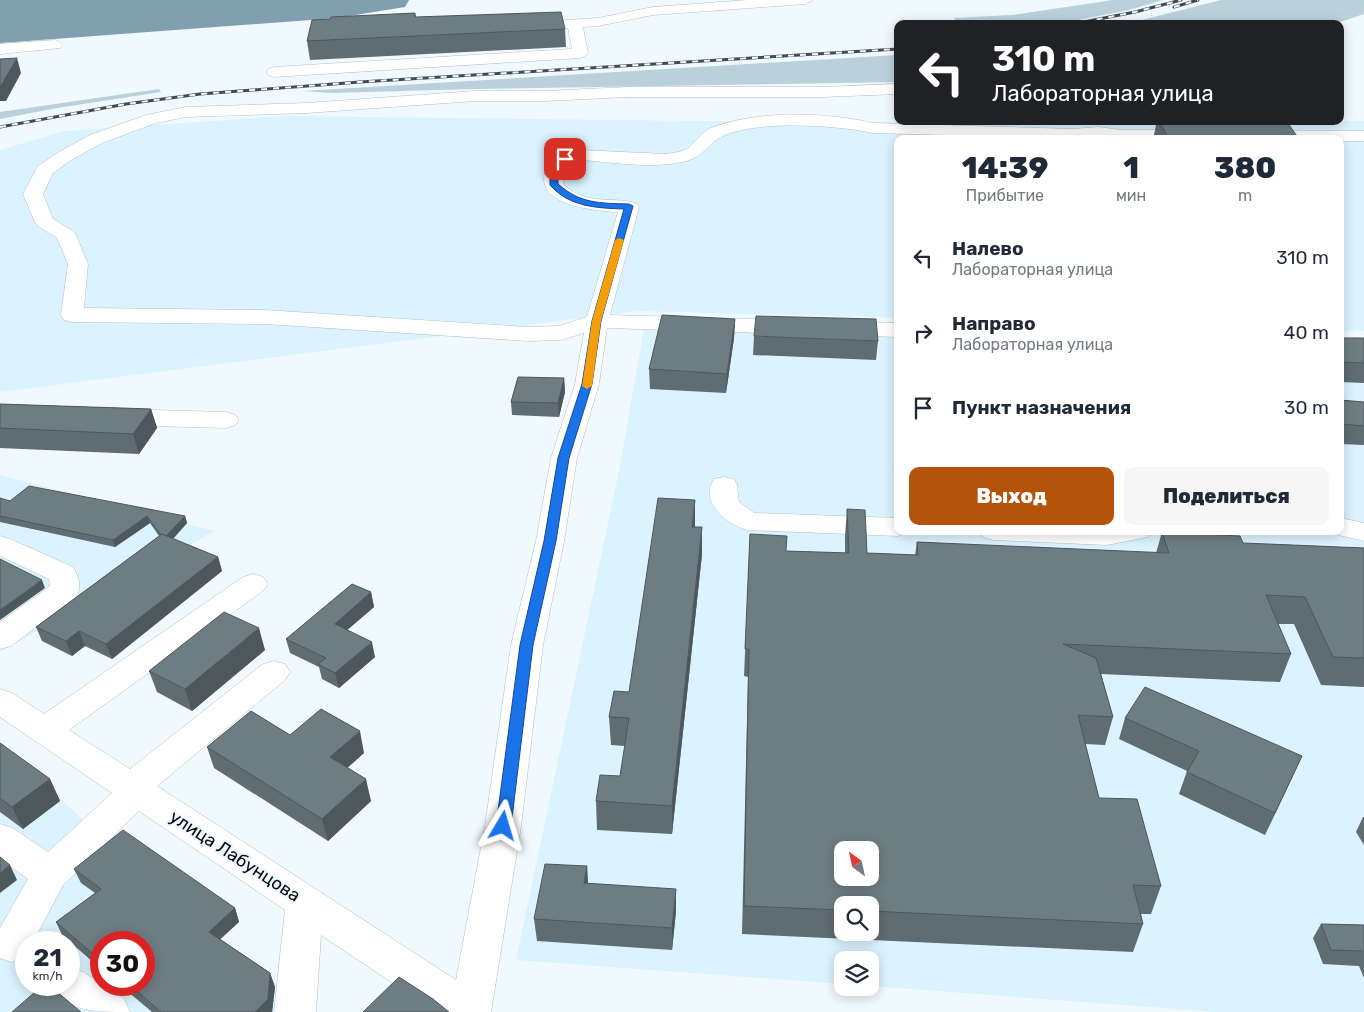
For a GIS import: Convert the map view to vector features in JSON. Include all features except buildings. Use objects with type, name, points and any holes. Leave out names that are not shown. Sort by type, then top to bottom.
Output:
[{"type":"street","points":[[537,25],[598,22],[653,11],[806,0]]},
{"type":"street","points":[[274,72],[580,53],[575,23]]},
{"type":"street","points":[[0,49],[55,45]]},
{"type":"street","points":[[894,90],[627,92],[546,96],[475,96],[307,108],[186,112],[152,119],[96,139],[65,156],[45,170],[33,194],[45,222],[66,235],[78,264],[72,315],[266,317],[528,334],[561,333],[596,321],[894,330]]},
{"type":"street","points":[[470,1012],[503,826],[527,645],[550,541],[564,458],[587,384],[596,321],[629,206],[596,205],[568,198],[554,185],[554,169],[565,159],[579,155],[666,159],[681,157],[694,152],[714,133],[725,129],[770,122],[846,122],[873,128],[1072,134],[1099,132],[1121,135],[1212,135]]},
{"type":"street","points":[[1344,136],[1364,136]]},
{"type":"street","points":[[88,416],[226,420]]},
{"type":"street","points":[[724,485],[725,505],[747,521],[894,527]]},
{"type":"street","points":[[1344,527],[1364,532]]},
{"type":"street","points":[[1084,535],[1113,535]]},
{"type":"street","points":[[0,638],[65,590],[63,574],[6,555]]},
{"type":"street","points":[[45,730],[253,584]]},
{"type":"street","points":[[13,946],[50,874],[134,789],[274,672]]},
{"type":"street","name":"улица Лабунцова","points":[[0,701],[305,901],[470,1012]]},
{"type":"street","points":[[0,839],[50,874]]},
{"type":"street","points":[[295,1012],[305,901]]},
{"type":"street","points":[[80,992],[109,1012]]},
{"type":"shaded area","points":[[0,0],[409,0],[405,7],[337,18],[0,43]]},
{"type":"shaded area","points":[[1113,0],[1163,0],[1129,10],[1078,20],[956,20],[954,18],[1013,15]]},
{"type":"shaded area","points":[[1221,0],[1364,0],[1364,14],[1344,21],[1142,20]]},
{"type":"shaded area","points":[[894,55],[894,82],[331,93],[303,91]]},
{"type":"shaded area","points":[[159,89],[161,92],[0,119],[0,112]]},
{"type":"shaded area","points":[[286,116],[894,122],[894,125],[1344,125],[1344,121],[1364,121],[1364,331],[1344,330],[1344,135],[894,135],[894,318],[638,311],[0,392],[0,150],[65,131]]},
{"type":"shaded area","points":[[644,329],[894,336],[894,535],[1344,535],[1344,349],[1364,350],[1364,1012],[1216,1012],[879,987],[879,951],[834,951],[834,983],[516,960],[619,471]]},
{"type":"shaded area","points":[[0,475],[215,531],[0,652]]},
{"type":"shaded area","points":[[0,742],[287,1012],[0,1012]]},
{"type":"railway","points":[[1094,20],[1181,0]]},
{"type":"railway","points":[[1174,7],[1198,0]]},
{"type":"railway","points":[[0,127],[126,104],[200,94],[360,82],[894,49]]},
{"type":"slow traffic","points":[[587,386],[596,321],[619,240]]},
{"type":"route","points":[[503,826],[527,645],[550,541],[564,458],[587,384],[596,321],[629,206],[596,205],[568,198],[554,185],[554,169],[565,159]]}]
